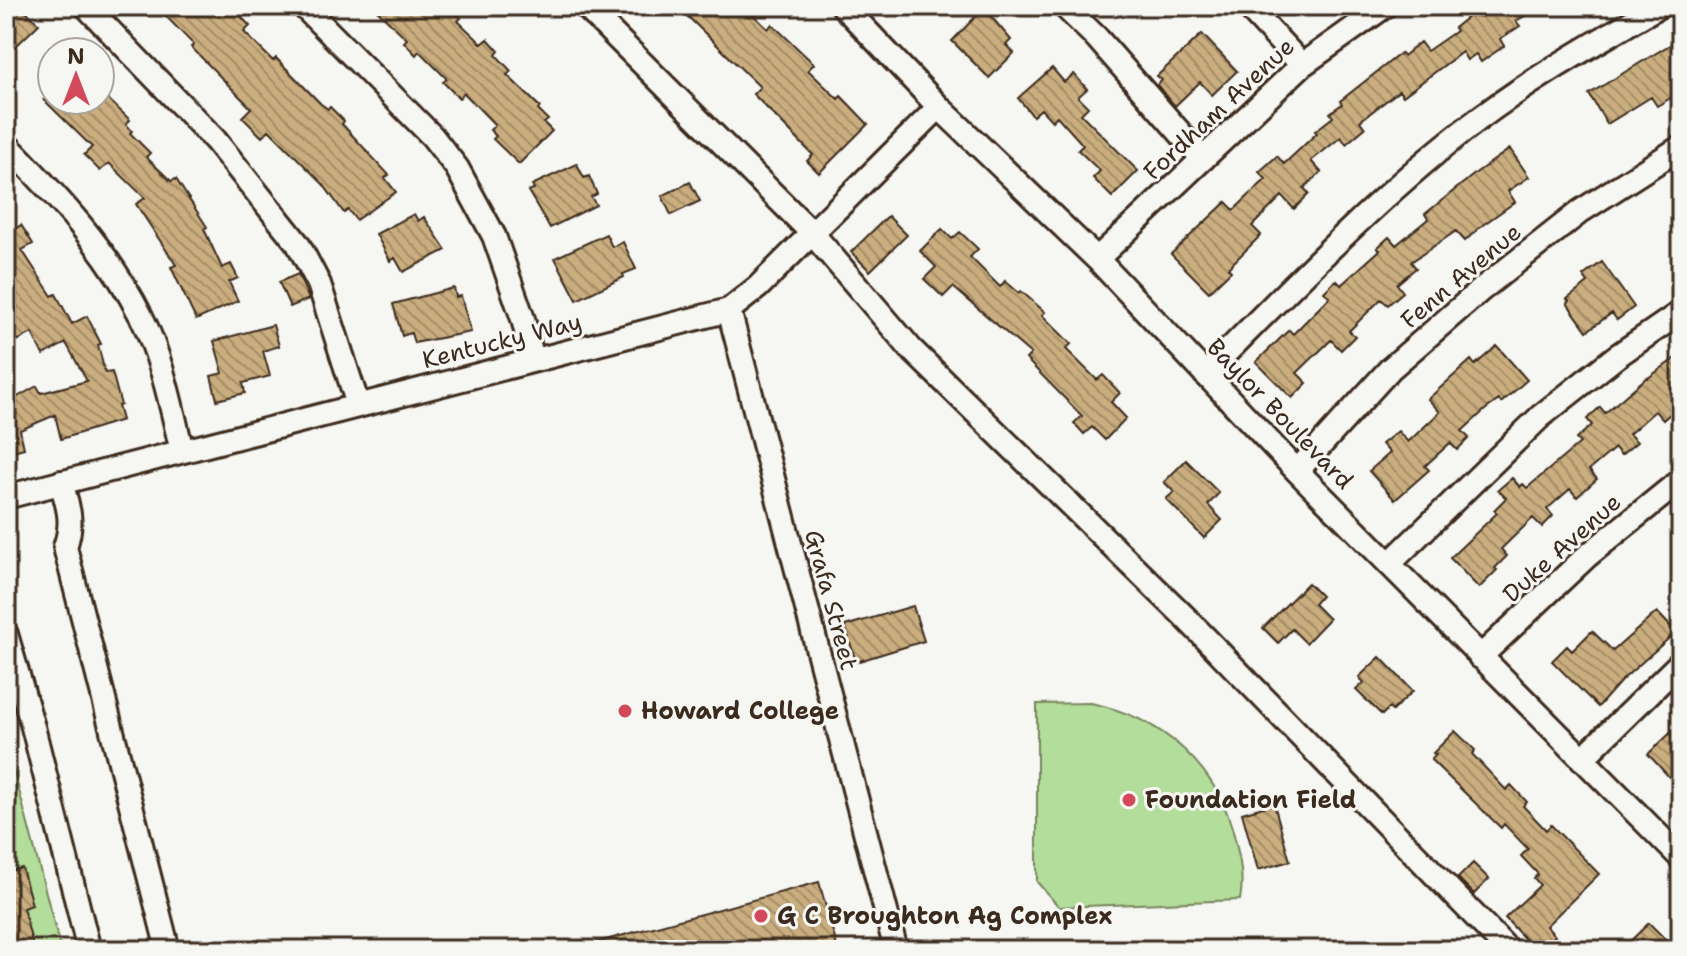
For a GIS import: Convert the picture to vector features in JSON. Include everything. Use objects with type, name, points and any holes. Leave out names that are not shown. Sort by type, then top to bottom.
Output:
[{"type":"street","points":[[86,6],[215,140],[298,244],[319,284],[358,405]]},
{"type":"street","points":[[303,6],[432,136],[457,168],[494,236],[523,319],[533,360]]},
{"type":"street","points":[[585,6],[812,233],[911,349],[1185,617],[1508,950]]},
{"type":"street","name":"Baylor Boulevard","points":[[843,6],[939,107],[1097,259],[1297,471],[1480,657],[1582,759],[1677,847]]},
{"type":"street","points":[[1064,6],[1097,38],[1203,159]]},
{"type":"street","points":[[1247,6],[1302,65]]},
{"type":"street","name":"Fordham Avenue","points":[[1097,259],[1302,65],[1385,6]]},
{"type":"street","points":[[1205,374],[1364,214],[1465,129],[1585,48],[1659,6]]},
{"type":"street","name":"Kentucky Way","points":[[6,497],[729,310],[758,287],[939,107]]},
{"type":"street","points":[[6,144],[70,209],[113,264],[142,319],[164,375],[182,451]]},
{"type":"street","name":"Fenn Avenue","points":[[1297,471],[1390,369],[1482,289],[1581,211],[1681,147]]},
{"type":"street","name":"Grafa Street","points":[[729,310],[896,950]]},
{"type":"street","points":[[1389,564],[1541,416],[1617,356],[1681,312]]},
{"type":"street","name":"Duke Avenue","points":[[1480,657],[1587,556],[1681,480]]},
{"type":"street","points":[[61,482],[71,514],[70,534],[65,547],[168,950]]},
{"type":"street","points":[[6,634],[33,727],[89,950]]},
{"type":"street","points":[[1582,759],[1681,662]]},
{"type":"green space","name":"Foundation Field","points":[[1091,703],[1117,710],[1164,733],[1201,768],[1227,813],[1235,839],[1241,869],[1240,900],[1059,907],[1037,882],[1037,704]]},
{"type":"green space","points":[[6,741],[61,950],[6,950]]},
{"type":"building","points":[[6,6],[21,6],[39,24],[15,47],[6,38]]},
{"type":"building","points":[[156,6],[231,6],[250,26],[244,32],[273,61],[276,58],[321,104],[328,109],[330,107],[344,121],[342,124],[389,175],[385,178],[396,192],[356,220],[348,210],[344,213],[323,184],[269,130],[262,137],[242,117],[251,108]]},
{"type":"building","points":[[373,6],[448,6],[461,18],[458,21],[482,44],[488,39],[499,51],[496,55],[511,71],[507,75],[540,107],[538,110],[548,120],[544,123],[552,131],[519,164],[493,139],[496,136],[490,130],[495,125],[464,93],[459,98],[443,82],[447,79],[419,51],[416,55],[404,42],[407,39]]},
{"type":"building","points":[[677,6],[744,6],[768,29],[772,24],[814,64],[808,70],[838,99],[841,96],[868,124],[819,173],[807,161],[813,155],[753,94],[760,87]]},
{"type":"building","points":[[1464,6],[1543,6],[1516,21],[1520,26],[1500,39],[1504,46],[1481,62],[1476,54],[1467,60],[1462,52],[1403,96],[1399,91],[1360,121],[1365,128],[1346,144],[1341,137],[1311,161],[1321,172],[1304,188],[1309,194],[1294,209],[1282,196],[1252,226],[1261,235],[1209,292],[1171,254],[1226,202],[1234,210],[1266,179],[1259,172],[1277,156],[1284,164],[1333,117],[1330,113],[1342,104],[1340,101],[1401,53],[1403,56],[1420,42],[1427,51],[1456,31],[1454,28],[1470,15]]},
{"type":"building","points":[[984,8],[1011,40],[1006,45],[1014,53],[989,78],[952,41]]},
{"type":"building","points":[[1202,34],[1237,71],[1212,95],[1200,82],[1175,106],[1157,85],[1162,80],[1157,76]]},
{"type":"building","points":[[1681,38],[1681,92],[1657,106],[1651,97],[1607,124],[1589,94]]},
{"type":"building","points":[[1052,68],[1064,82],[1074,74],[1087,89],[1078,97],[1088,107],[1081,114],[1138,171],[1112,197],[1093,178],[1100,171],[1078,150],[1083,145],[1057,116],[1052,121],[1041,109],[1033,116],[1018,98]]},
{"type":"building","points":[[116,107],[130,120],[126,124],[132,131],[130,133],[150,153],[146,157],[171,181],[176,179],[207,227],[204,229],[222,268],[231,264],[238,278],[229,282],[238,301],[196,320],[171,267],[176,265],[136,204],[145,198],[109,163],[100,171],[84,155],[92,147],[60,116],[116,116]]},
{"type":"building","points":[[1510,149],[1529,177],[1508,191],[1515,202],[1465,241],[1456,231],[1411,262],[1416,268],[1397,284],[1403,292],[1388,305],[1381,299],[1349,331],[1355,336],[1341,350],[1331,340],[1297,373],[1307,383],[1292,398],[1256,362],[1289,330],[1293,334],[1330,297],[1324,292],[1336,280],[1341,285],[1380,250],[1377,248],[1389,237],[1396,245],[1428,219],[1425,214]]},
{"type":"building","points":[[577,164],[584,178],[589,176],[597,194],[591,197],[596,205],[550,228],[528,191],[534,189],[532,185]]},
{"type":"building","points":[[690,182],[700,201],[671,215],[662,196]]},
{"type":"building","points":[[414,214],[418,221],[424,217],[446,250],[403,272],[395,258],[390,261],[376,234]]},
{"type":"building","points":[[888,216],[907,235],[870,271],[851,252]]},
{"type":"building","points":[[6,225],[11,232],[21,225],[33,244],[22,250],[52,296],[56,294],[72,324],[87,316],[101,344],[98,345],[105,373],[112,372],[122,420],[61,439],[55,415],[20,430],[24,448],[6,453],[6,399],[12,400],[37,386],[41,393],[87,381],[66,343],[43,355],[32,333],[17,341],[6,319]]},
{"type":"building","points":[[942,229],[952,239],[960,232],[978,249],[970,257],[1000,287],[1005,281],[1045,312],[1042,315],[1071,344],[1066,349],[1097,380],[1103,375],[1120,393],[1111,402],[1126,418],[1105,440],[1092,427],[1084,434],[1074,423],[1082,416],[1026,359],[1031,354],[953,287],[943,297],[924,279],[936,267],[920,251]]},
{"type":"building","points":[[606,234],[612,247],[623,242],[636,269],[577,300],[555,258]]},
{"type":"building","points":[[1602,262],[1634,307],[1617,320],[1612,313],[1587,331],[1567,299],[1588,283],[1583,276]]},
{"type":"building","points":[[298,274],[309,299],[290,307],[279,282]]},
{"type":"building","points":[[454,288],[456,297],[461,296],[471,332],[414,343],[411,333],[402,336],[393,304]]},
{"type":"building","points":[[273,325],[279,346],[263,351],[270,376],[243,383],[245,393],[217,400],[211,376],[223,373],[214,341]]},
{"type":"building","points":[[1497,346],[1527,380],[1501,403],[1499,400],[1486,409],[1462,431],[1469,438],[1457,450],[1450,443],[1425,466],[1429,470],[1395,500],[1369,471],[1390,453],[1382,444],[1398,431],[1408,442],[1440,412],[1428,399],[1471,360],[1475,365]]},
{"type":"building","points":[[1681,354],[1681,404],[1663,420],[1655,411],[1629,434],[1637,442],[1621,455],[1615,448],[1589,470],[1597,479],[1577,497],[1570,489],[1547,509],[1553,516],[1542,527],[1533,518],[1501,549],[1507,556],[1479,588],[1450,558],[1497,513],[1494,510],[1506,498],[1498,490],[1512,478],[1520,487],[1523,484],[1527,488],[1580,443],[1576,439],[1592,425],[1587,419],[1600,407],[1605,413],[1647,377]]},
{"type":"building","points":[[1186,460],[1219,493],[1208,505],[1222,520],[1204,538],[1166,499],[1174,492],[1164,482]]},
{"type":"building","points":[[1308,583],[1321,596],[1314,604],[1329,619],[1306,643],[1292,629],[1278,643],[1263,628]]},
{"type":"building","points":[[913,606],[924,641],[856,662],[845,626]]},
{"type":"building","points":[[1657,612],[1676,632],[1621,681],[1598,707],[1552,661],[1567,646],[1572,651],[1592,631],[1613,651]]},
{"type":"building","points":[[1380,657],[1413,691],[1392,711],[1389,708],[1382,715],[1356,690],[1364,683],[1359,677]]},
{"type":"building","points":[[1681,723],[1681,769],[1671,779],[1648,754]]},
{"type":"building","points":[[1455,731],[1475,750],[1472,754],[1506,790],[1511,785],[1527,802],[1523,806],[1546,830],[1551,825],[1599,874],[1546,926],[1555,936],[1541,950],[1535,950],[1505,918],[1540,885],[1534,878],[1538,874],[1521,856],[1528,849],[1504,824],[1501,828],[1431,760],[1436,755],[1433,753]]},
{"type":"building","points":[[1274,804],[1290,861],[1258,870],[1242,813]]},
{"type":"building","points":[[1473,863],[1489,879],[1474,894],[1458,878]]},
{"type":"building","points":[[22,868],[32,905],[23,908],[34,950],[6,950],[6,872]]},
{"type":"building","name":"G C Broughton Ag Complex","points":[[819,882],[838,950],[587,950],[587,945]]},
{"type":"building","points":[[1649,923],[1667,941],[1658,950],[1621,950]]},
{"type":"place","name":"Howard College","points":[[625,711]]},
{"type":"place","name":"Foundation Field","points":[[1129,800]]},
{"type":"place","name":"G C Broughton Ag Complex","points":[[761,916]]}]
